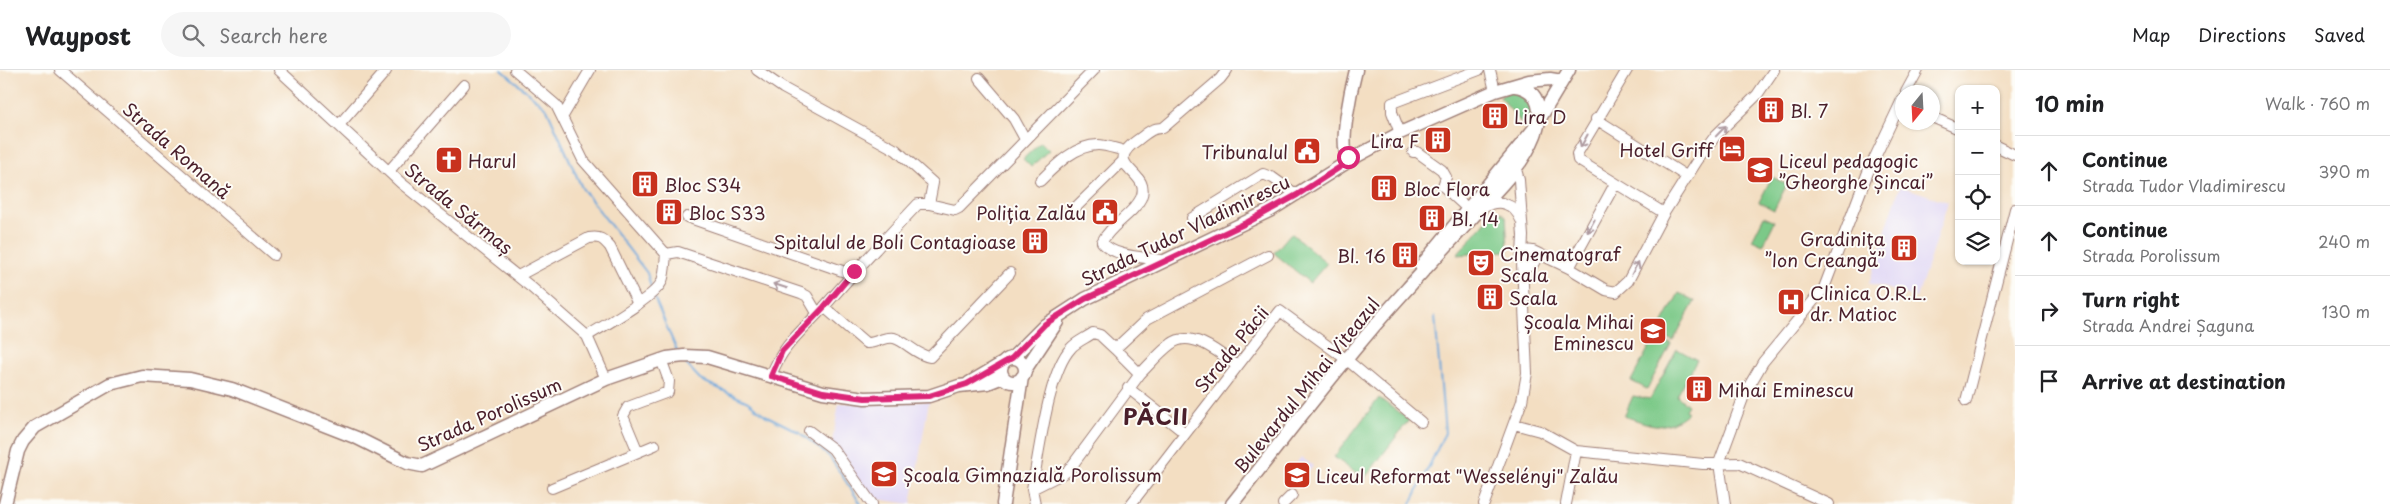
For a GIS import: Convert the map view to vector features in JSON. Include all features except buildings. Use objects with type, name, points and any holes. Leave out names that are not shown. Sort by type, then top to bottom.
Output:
[{"type":"main road","points":[[1331,174],[1340,163],[1356,70]]},
{"type":"main road","points":[[1529,81],[1550,70]]},
{"type":"main road","name":"Strada Tudor Vladimirescu","points":[[1007,361],[1034,333],[1070,308],[1109,286],[1226,233],[1297,195],[1357,156],[1400,133],[1495,91],[1529,81],[1565,75]]},
{"type":"main road","name":"Bulevardul Mihai Viteazul","points":[[1232,504],[1351,364],[1407,289],[1535,137],[1541,118],[1565,75]]},
{"type":"main road","points":[[1512,86],[1530,90],[1537,102],[1541,118]]},
{"type":"main road","points":[[1347,117],[1348,131],[1354,143],[1362,148],[1373,147]]},
{"type":"main road","points":[[1345,142],[1347,156],[1357,156]]},
{"type":"main road","name":"Strada Tudor Vladimirescu","points":[[1003,504],[1017,406],[1024,373],[1047,334],[1070,308]]},
{"type":"main road","name":"Strada Porolissum","points":[[5,504],[18,451],[29,433],[35,427],[95,391],[126,378],[142,376],[176,378],[232,390],[357,438],[407,463],[422,466],[606,379],[662,359],[684,356],[706,357],[823,392],[865,398],[929,396],[967,384],[1007,361]]},
{"type":"main road","points":[[1004,379],[1017,382],[1024,373],[1022,363],[1007,361],[1000,370],[1004,379],[1017,406]]},
{"type":"main road","name":"Strada Porolissum","points":[[967,384],[988,383],[1004,379]]},
{"type":"street","name":"Strada Romană","points":[[60,70],[274,255]]},
{"type":"street","name":"Strada Sărmaș","points":[[279,70],[389,171],[518,276],[586,336],[606,379]]},
{"type":"street","points":[[515,70],[556,105],[583,160],[666,254],[664,272],[659,288],[642,301],[586,336]]},
{"type":"street","points":[[563,116],[590,70]]},
{"type":"street","points":[[757,70],[783,88],[896,150],[932,183],[929,204]]},
{"type":"street","points":[[771,376],[782,351],[821,310],[851,274],[918,204],[929,204],[955,210],[959,208],[1094,70]]},
{"type":"street","points":[[1074,209],[1124,156],[1127,147],[1155,127],[1163,128],[1220,79],[1226,70]]},
{"type":"street","points":[[1400,133],[1392,112],[1392,103],[1479,70]]},
{"type":"street","points":[[1490,70],[1495,91]]},
{"type":"street","points":[[1627,70],[1596,119],[1577,154],[1578,160],[1664,213]]},
{"type":"street","points":[[1528,259],[1550,260],[1569,268],[1606,290],[1616,292],[1628,281],[1686,176],[1716,135],[1757,95],[1774,70]]},
{"type":"street","points":[[1910,85],[1918,70]]},
{"type":"street","points":[[339,125],[386,71]]},
{"type":"street","points":[[979,78],[1014,119],[1025,139]]},
{"type":"street","points":[[389,171],[464,85]]},
{"type":"street","points":[[1726,504],[1719,463],[1745,393],[1762,362],[1824,288],[1868,172],[1895,116]]},
{"type":"street","points":[[1596,119],[1686,176]]},
{"type":"street","points":[[1940,120],[1955,127]]},
{"type":"street","points":[[1040,181],[1062,161],[1086,147],[1100,145],[1124,156],[1144,188],[1140,200],[1102,242],[1106,248],[1118,252],[1166,261]]},
{"type":"street","points":[[2000,148],[2015,155]]},
{"type":"street","points":[[1413,152],[1417,152],[1442,170],[1446,177],[1443,186],[1473,209],[1494,202],[1503,202],[1514,210],[1522,224]]},
{"type":"street","points":[[1484,504],[1522,401],[1527,373],[1524,280],[1528,259],[1523,236],[1519,180],[1511,166]]},
{"type":"street","points":[[1192,218],[1264,174],[1297,195]]},
{"type":"street","points":[[1569,268],[1615,184]]},
{"type":"street","points":[[1966,401],[2015,209]]},
{"type":"street","points":[[688,217],[851,274]]},
{"type":"street","points":[[518,276],[589,238],[597,237],[603,239],[610,246],[642,301]]},
{"type":"street","points":[[666,254],[678,252],[801,293],[866,343],[886,337],[896,339],[924,356],[930,357],[1010,273]]},
{"type":"street","points":[[1115,349],[1148,319],[1268,255]]},
{"type":"street","name":"Strada Păcii","points":[[1131,504],[1280,311],[1351,364]]},
{"type":"street","points":[[1036,504],[1032,489],[1054,381],[1070,348],[1093,333],[1100,335],[1140,374]]},
{"type":"street","points":[[1032,489],[1068,471],[1128,388],[1173,342],[1187,340],[1200,342],[1217,350],[1236,366]]},
{"type":"street","points":[[638,452],[623,416],[628,407],[668,392],[669,381],[662,359]]},
{"type":"street","points":[[1351,364],[1421,422]]},
{"type":"street","points":[[1128,388],[1186,433]]},
{"type":"street","points":[[1514,424],[1540,431],[1576,451],[1703,464],[1739,463],[1829,504]]},
{"type":"street","points":[[809,431],[833,449],[872,504]]},
{"type":"street","points":[[552,488],[655,445]]},
{"type":"street","points":[[1566,504],[1576,451]]},
{"type":"street","points":[[1283,504],[1292,494]]},
{"type":"shaded area","points":[[1900,186],[1948,202],[1917,298],[1869,283]]},
{"type":"shaded area","name":"Școala Gimnazială Porolissum","points":[[929,401],[911,504],[870,498],[831,449],[839,403],[897,404]]},
{"type":"shaded area","name":"Liceul Reformat \"Wesselényi\" Zalău","points":[[1301,457],[1313,466],[1297,487],[1285,478]]},
{"type":"green space","points":[[1520,89],[1533,105],[1532,111],[1523,125],[1500,97],[1509,91]]},
{"type":"green space","points":[[1041,142],[1049,150],[1031,167],[1023,159]]},
{"type":"green space","points":[[1772,177],[1787,184],[1774,210],[1759,202]]},
{"type":"green space","points":[[1494,212],[1500,212],[1506,216],[1508,251],[1457,255]]},
{"type":"green space","points":[[1764,216],[1775,221],[1763,245],[1752,240]]},
{"type":"green space","points":[[1291,233],[1327,263],[1310,283],[1274,253]]},
{"type":"green space","points":[[1679,293],[1695,301],[1673,341],[1658,332]]},
{"type":"green space","points":[[1655,336],[1671,344],[1647,389],[1631,381]]},
{"type":"green space","points":[[1677,349],[1697,360],[1677,396],[1688,405],[1685,410],[1688,412],[1680,419],[1665,425],[1650,424],[1624,416],[1633,396],[1650,399]]},
{"type":"green space","points":[[1379,398],[1409,420],[1364,479],[1334,457]]},
{"type":"waterway","points":[[502,70],[547,109],[582,188],[647,273],[651,287]]},
{"type":"waterway","points":[[654,297],[677,351]]},
{"type":"waterway","points":[[1411,504],[1445,433],[1435,316]]},
{"type":"waterway","points":[[686,364],[701,380],[748,402],[765,415],[799,432],[829,456],[861,504]]},
{"type":"place","name":"Bl. 7","points":[[1771,110]]},
{"type":"place","name":"Lira D","points":[[1495,116]]},
{"type":"place","name":"Lira F","points":[[1438,140]]},
{"type":"place","name":"Hotel Griff","points":[[1732,149]]},
{"type":"place","name":"Tribunalul","points":[[1307,151]]},
{"type":"place","name":"Harul","points":[[449,160]]},
{"type":"place","name":"Liceul pedagogic ”Gheorghe Șincai”","points":[[1760,170]]},
{"type":"place","name":"Bloc S34","points":[[645,184]]},
{"type":"place","name":"Bloc Flora","points":[[1384,188]]},
{"type":"place","name":"Bloc S33","points":[[669,212]]},
{"type":"place","name":"Poliția Zalău","points":[[1105,212]]},
{"type":"place","name":"Bl. 14","points":[[1432,218]]},
{"type":"place","name":"Spitalul de Boli Contagioase","points":[[1035,241]]},
{"type":"place","name":"Gradinița ”Ion Creangă”","points":[[1904,248]]},
{"type":"place","name":"Bl. 16","points":[[1405,255]]},
{"type":"place","name":"Cinematograf Scala","points":[[1481,263]]},
{"type":"place","name":"Scala","points":[[1490,297]]},
{"type":"place","name":"Clinica O.R.L. dr. Matioc","points":[[1791,302]]},
{"type":"place","name":"Școala Mihai Eminescu","points":[[1653,331]]},
{"type":"place","name":"Mihai Eminescu","points":[[1699,389]]},
{"type":"place","name":"Școala Gimnazială Porolissum","points":[[884,474]]},
{"type":"place","name":"Liceul Reformat \"Wesselényi\" Zalău","points":[[1297,475]]},
{"type":"district","name":"PĂCII","points":[[1156,415]]},
{"type":"route","points":[[854,271],[824,307],[782,351],[776,360],[771,376],[806,388],[846,397],[929,396],[967,384],[1012,358],[1034,333],[1045,324],[1085,299],[1123,279],[1189,251],[1248,222],[1297,195],[1357,156],[1348,157]]}]
